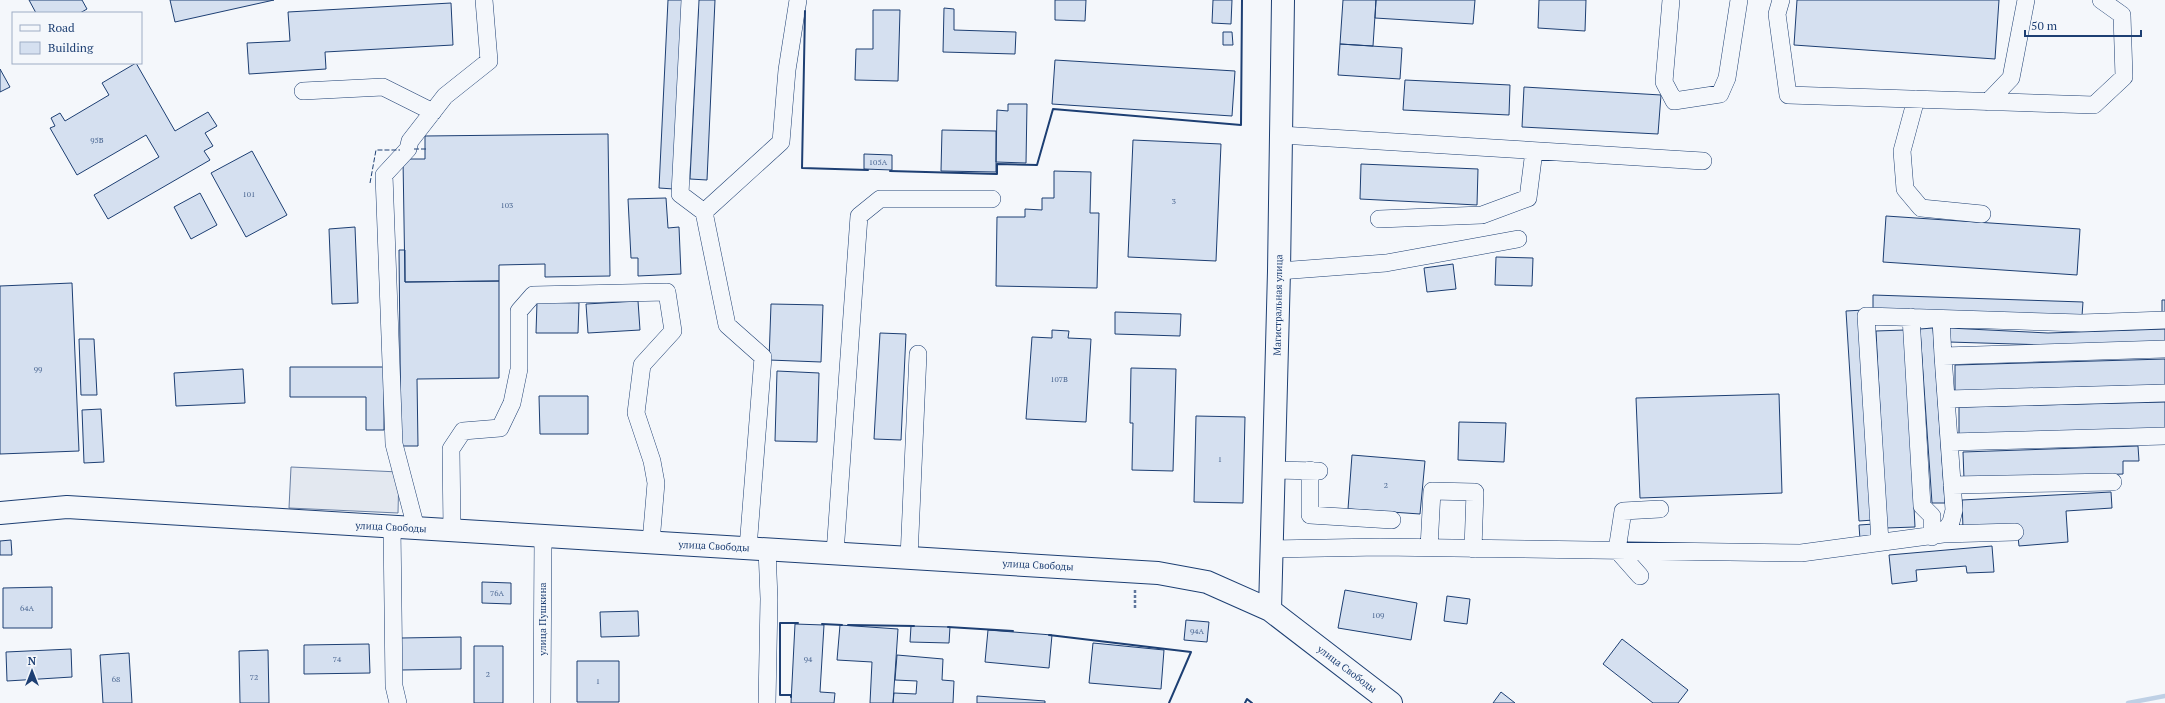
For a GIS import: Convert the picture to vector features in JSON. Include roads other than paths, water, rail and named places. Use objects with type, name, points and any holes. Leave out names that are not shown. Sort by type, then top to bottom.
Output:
[{"type":"main road","name":"Магистральная улица","points":[[1270,610],[1279,271],[1283,0]]},
{"type":"main road","name":"улица Свободы","points":[[0,513],[67,507],[1158,573],[1207,582],[1270,610],[1391,703]]},
{"type":"street","points":[[416,528],[394,444],[384,175],[408,149],[410,141],[445,96],[489,61],[484,0]]},
{"type":"street","points":[[690,0],[680,194],[704,212],[727,325],[763,358],[757,549],[769,599],[767,703]]},
{"type":"street","points":[[704,212],[781,142],[787,70],[798,0]]},
{"type":"street","points":[[1671,0],[1664,82],[1674,101],[1720,94],[1727,78],[1739,0]]},
{"type":"street","points":[[1781,0],[1777,14],[1788,94],[2094,105],[2124,77],[2122,16],[2101,0]]},
{"type":"street","points":[[1988,102],[2011,78],[2026,0]]},
{"type":"street","points":[[303,91],[383,87],[432,112]]},
{"type":"street","points":[[1916,99],[1902,151],[1905,189],[1921,208],[1982,214]]},
{"type":"street","points":[[1281,135],[1703,161]]},
{"type":"street","points":[[1379,219],[1482,215],[1528,198],[1534,151]]},
{"type":"street","points":[[835,553],[858,216],[880,199],[992,199]]},
{"type":"street","points":[[1279,271],[1386,263],[1518,239]]},
{"type":"street","points":[[452,530],[451,450],[463,431],[500,428],[512,403],[518,369],[519,311],[533,294],[667,292],[673,330],[642,365],[636,413],[652,461],[656,483],[652,542]]},
{"type":"street","points":[[1880,542],[1866,316],[2081,323],[2165,320]]},
{"type":"street","points":[[1911,317],[1922,506],[1932,516],[1938,535]]},
{"type":"street","points":[[1938,535],[1951,522],[1954,510],[1948,399],[1943,356],[1941,319]]},
{"type":"street","points":[[1943,356],[2165,349]]},
{"type":"street","points":[[910,558],[918,354]]},
{"type":"street","points":[[1948,399],[2165,393]]},
{"type":"street","points":[[1950,442],[2165,436]]},
{"type":"street","points":[[1273,470],[1314,471],[1310,515],[1392,520]]},
{"type":"street","points":[[1952,485],[2113,482]]},
{"type":"street","points":[[1429,548],[1432,491],[1475,492],[1473,549]]},
{"type":"street","points":[[1617,550],[1623,511],[1660,508]]},
{"type":"street","points":[[392,527],[394,686],[398,703]]},
{"type":"street","points":[[1271,549],[1429,548],[1801,553],[1938,535],[2015,532]]},
{"type":"street","name":"улица Пушкина","points":[[542,703],[543,536]]},
{"type":"street","points":[[1617,550],[1640,576]]},
{"type":"waterway","points":[[2128,703],[2165,696]]}]
